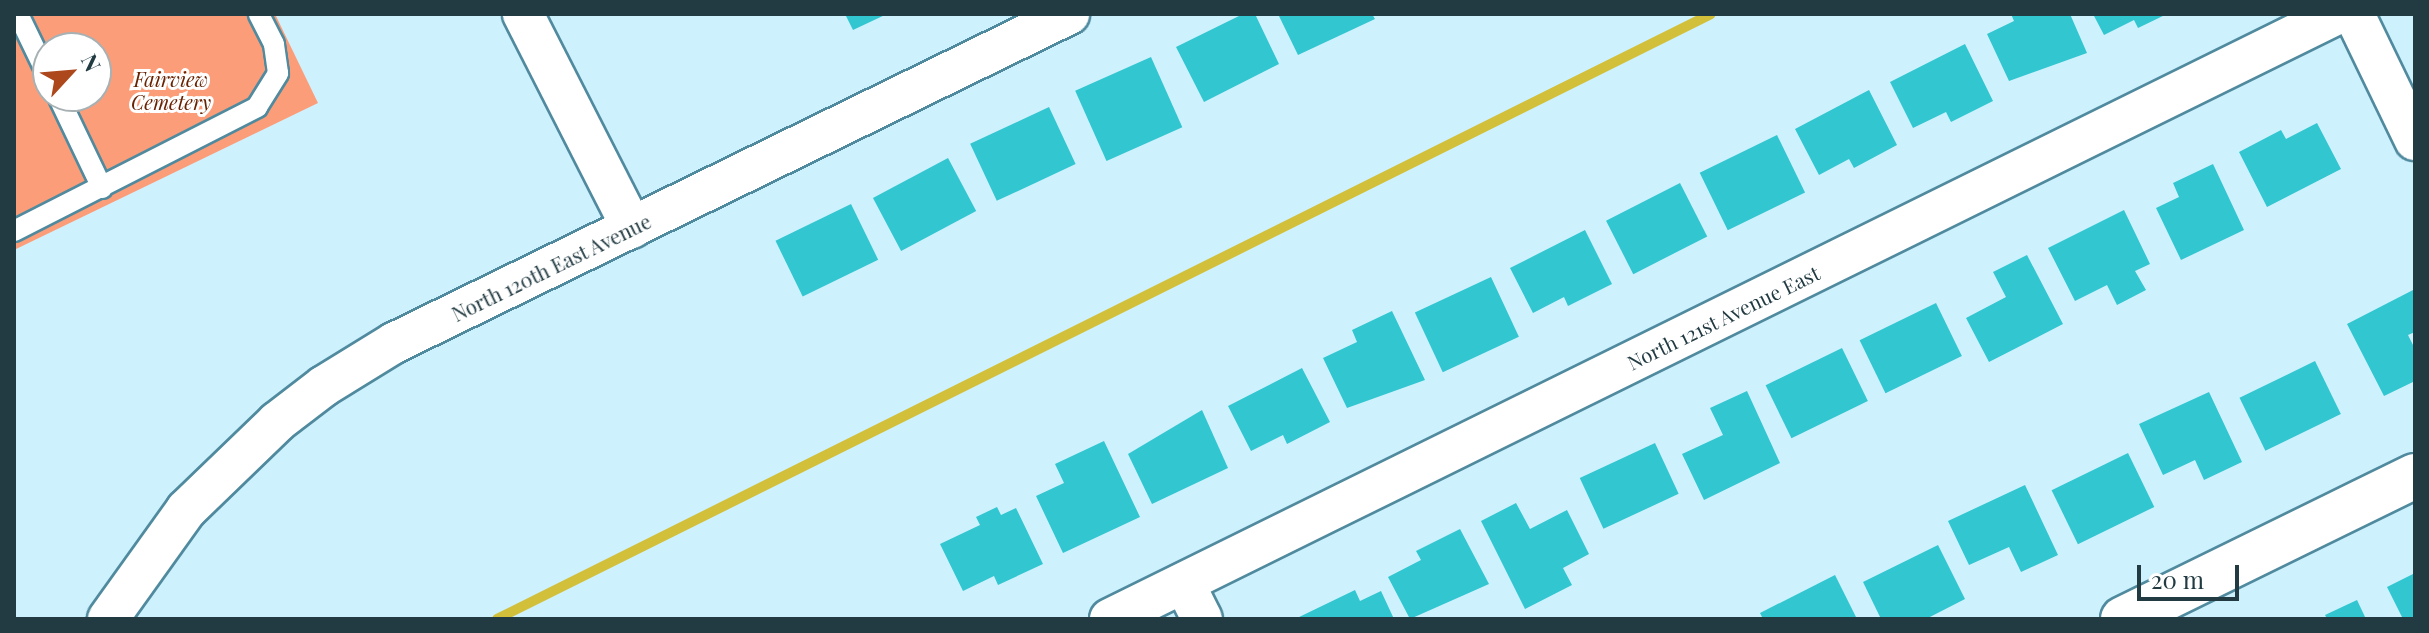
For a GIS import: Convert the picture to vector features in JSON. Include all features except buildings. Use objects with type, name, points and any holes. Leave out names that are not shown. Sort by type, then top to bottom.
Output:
[{"type":"street","points":[[523,14],[632,228]]},
{"type":"street","name":"North 120th East Avenue","points":[[108,619],[186,510],[300,404],[394,343],[632,228],[1023,24],[1069,14]]},
{"type":"street","name":"North 121st Avenue East","points":[[1110,619],[2337,14]]},
{"type":"street","points":[[2354,14],[2415,140]]},
{"type":"street","points":[[2123,619],[2415,476]]},
{"type":"street","points":[[1184,583],[1202,619]]},
{"type":"lane","points":[[18,14],[32,43]]},
{"type":"lane","points":[[14,231],[257,107],[278,73],[274,44],[259,14]]},
{"type":"lane","points":[[66,112],[102,188]]},
{"type":"green space","name":"Fairview Cemetery","points":[[14,14],[275,14],[318,103],[14,250]]},
{"type":"waterway","points":[[497,619],[1711,14]]}]
